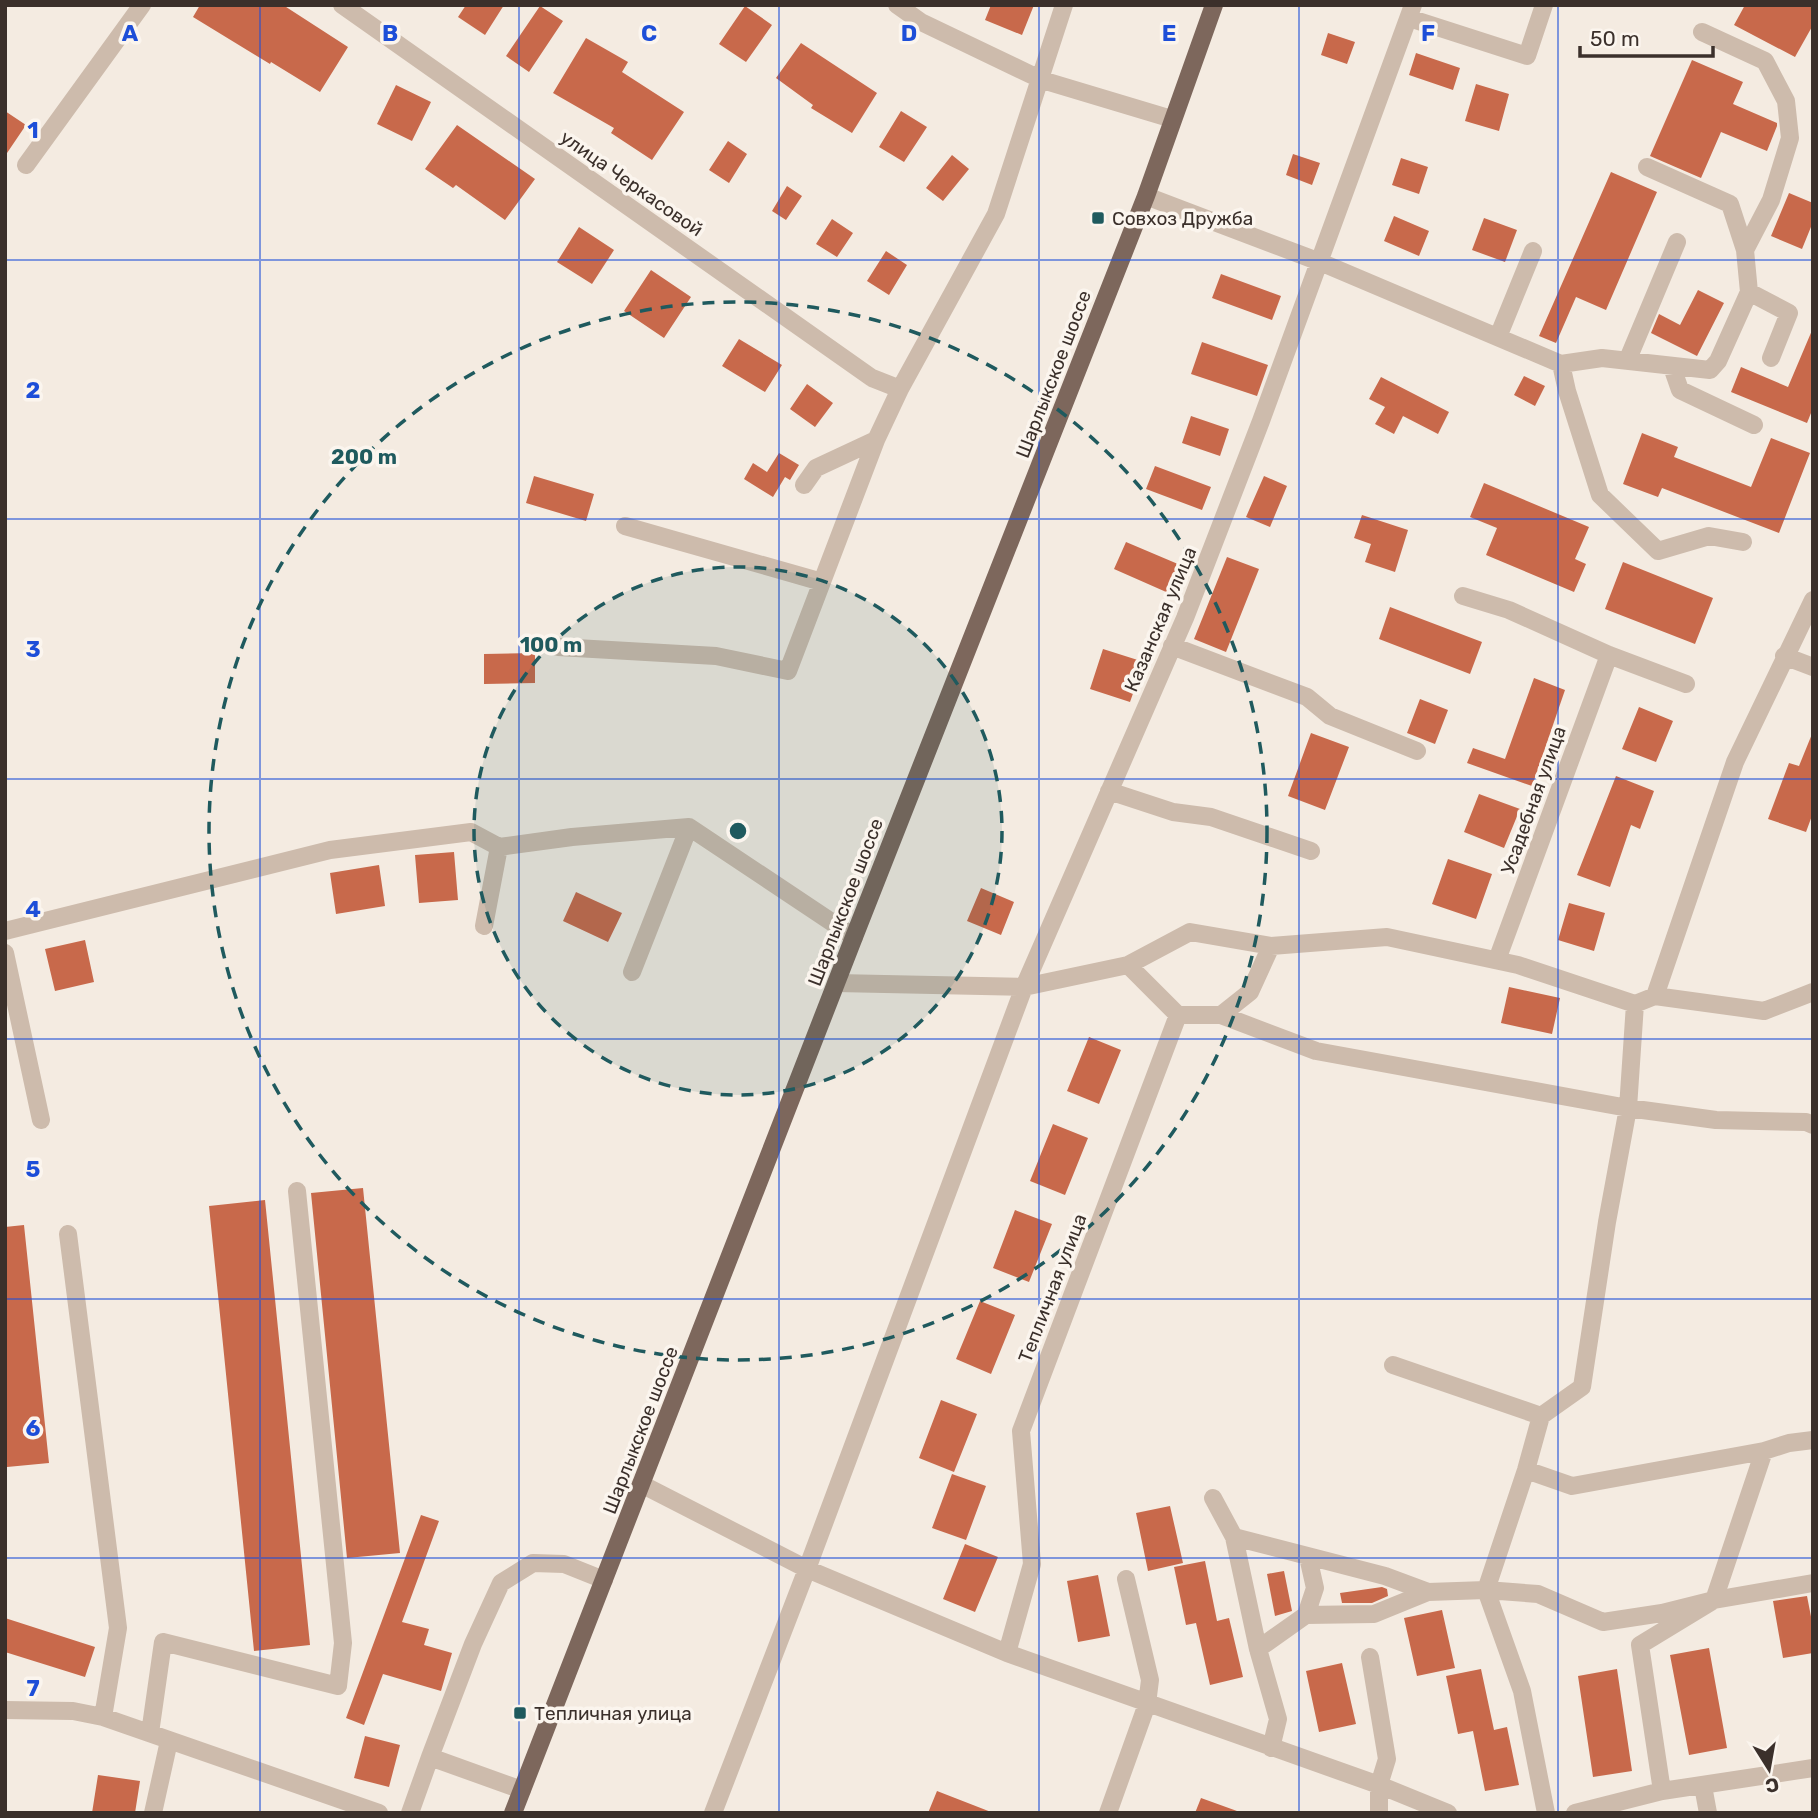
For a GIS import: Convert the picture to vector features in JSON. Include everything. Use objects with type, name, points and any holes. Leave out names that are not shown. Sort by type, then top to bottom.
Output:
[{"type":"main road","name":"Шарлыкское шоссе","points":[[513,1813],[1146,196],[1214,5]]},
{"type":"street","points":[[26,165],[142,5]]},
{"type":"street","name":"улица Черкасовой","points":[[342,5],[872,378],[900,389]]},
{"type":"street","points":[[897,5],[922,22],[1042,80],[1172,119]]},
{"type":"street","points":[[558,647],[716,656],[788,671],[876,440],[900,389],[996,214],[1065,5]]},
{"type":"street","points":[[1411,12],[1527,56],[1544,5]]},
{"type":"street","name":"Казанская улица","points":[[715,1812],[1024,987],[1172,646],[1261,421],[1411,12]]},
{"type":"street","points":[[1702,32],[1765,61],[1786,101],[1790,138],[1771,200],[1745,250]]},
{"type":"street","points":[[1146,196],[1320,262],[1562,364],[1602,358],[1628,359],[1710,370],[1718,361],[1749,292],[1745,250],[1730,204],[1647,167]]},
{"type":"street","points":[[1628,359],[1677,242]]},
{"type":"street","points":[[1498,337],[1533,251]]},
{"type":"street","points":[[1749,292],[1789,313],[1771,358]]},
{"type":"street","points":[[1562,364],[1567,391],[1600,495],[1658,551],[1709,536],[1743,542]]},
{"type":"street","points":[[1672,367],[1680,390],[1755,425]]},
{"type":"street","points":[[804,485],[816,468],[876,440]]},
{"type":"street","points":[[625,526],[822,582]]},
{"type":"street","points":[[1463,596],[1509,610],[1609,655],[1686,684]]},
{"type":"street","points":[[1655,996],[1735,762],[1813,600]]},
{"type":"street","points":[[1172,646],[1307,697],[1330,716],[1417,751]]},
{"type":"street","name":"Усадебная улица","points":[[1497,960],[1609,655]]},
{"type":"street","points":[[1784,656],[1813,667]]},
{"type":"street","points":[[1109,792],[1173,812],[1211,817],[1311,851]]},
{"type":"street","points":[[5,931],[330,850],[471,832],[499,847],[572,837],[689,827],[854,937]]},
{"type":"street","points":[[632,972],[689,827]]},
{"type":"street","points":[[484,926],[499,847]]},
{"type":"street","points":[[836,983],[1024,987],[1128,965],[1190,932],[1270,946],[1387,937],[1518,965],[1635,1004],[1655,996],[1764,1011],[1813,992]]},
{"type":"street","points":[[1220,1015],[1250,992],[1270,946]]},
{"type":"street","points":[[5,953],[41,1120]]},
{"type":"street","points":[[1128,965],[1178,1015],[1220,1015],[1316,1051],[1628,1108],[1716,1120],[1805,1122],[1813,1125]]},
{"type":"street","points":[[1546,1813],[1522,1691],[1486,1590],[1541,1416],[1581,1387],[1628,1108],[1635,1004]]},
{"type":"street","name":"Тепличная улица","points":[[1007,1653],[1032,1564],[1021,1431],[1178,1015]]},
{"type":"street","points":[[150,1733],[163,1642],[338,1686],[343,1643],[298,1191]]},
{"type":"street","points":[[68,1234],[118,1629],[103,1717]]},
{"type":"street","points":[[1393,1365],[1541,1416]]},
{"type":"street","points":[[1526,1470],[1572,1486],[1813,1440]]},
{"type":"street","points":[[1662,1791],[1640,1645],[1714,1600],[1764,1451]]},
{"type":"street","points":[[641,1484],[807,1569],[1007,1653],[1379,1785],[1448,1813]]},
{"type":"street","points":[[1213,1498],[1234,1538],[1258,1649],[1278,1719],[1271,1748]]},
{"type":"street","points":[[1234,1538],[1385,1576],[1427,1592]]},
{"type":"street","points":[[1306,1615],[1315,1588],[1308,1557]]},
{"type":"street","points":[[410,1813],[473,1644],[500,1583],[533,1563],[564,1564],[604,1580]]},
{"type":"street","points":[[1108,1813],[1147,1704],[1150,1679],[1126,1578]]},
{"type":"street","points":[[1258,1649],[1306,1615],[1374,1614],[1427,1592],[1486,1590],[1538,1594],[1603,1622],[1662,1614],[1714,1600],[1813,1583]]},
{"type":"street","points":[[1370,1657],[1387,1759],[1379,1785],[1379,1813]]},
{"type":"street","points":[[5,1710],[74,1711],[103,1717],[379,1813]]},
{"type":"street","points":[[153,1813],[169,1741]]},
{"type":"street","points":[[430,1757],[522,1790]]},
{"type":"street","points":[[1575,1813],[1662,1791],[1813,1768]]},
{"type":"street","points":[[1703,1786],[1708,1813]]},
{"type":"building","points":[[200,5],[283,5],[348,47],[320,92],[193,17]]},
{"type":"building","points":[[466,5],[504,5],[485,35],[458,17]]},
{"type":"building","points":[[991,5],[1034,5],[1022,35],[985,20]]},
{"type":"building","points":[[1745,5],[1813,5],[1813,25],[1795,57],[1734,25]]},
{"type":"building","points":[[540,6],[563,21],[529,72],[506,56]]},
{"type":"building","points":[[745,6],[772,25],[746,62],[719,44]]},
{"type":"building","points":[[1328,33],[1355,42],[1347,64],[1321,55]]},
{"type":"building","points":[[586,38],[628,62],[622,72],[684,112],[652,160],[611,133],[614,128],[553,93]]},
{"type":"building","points":[[801,43],[877,93],[852,133],[811,108],[813,105],[776,78]]},
{"type":"building","points":[[1416,53],[1460,68],[1453,90],[1409,75]]},
{"type":"building","points":[[1692,60],[1743,82],[1733,104],[1777,123],[1767,151],[1721,132],[1701,178],[1650,156]]},
{"type":"building","points":[[1476,84],[1509,94],[1499,131],[1465,121]]},
{"type":"building","points":[[396,85],[431,102],[412,141],[377,124]]},
{"type":"building","points":[[5,111],[26,125],[5,156]]},
{"type":"building","points":[[901,111],[927,127],[904,162],[879,147]]},
{"type":"building","points":[[457,125],[535,179],[505,220],[456,185],[453,188],[425,169]]},
{"type":"building","points":[[728,141],[747,154],[729,183],[709,170]]},
{"type":"building","points":[[1293,154],[1320,163],[1312,185],[1286,175]]},
{"type":"building","points":[[952,155],[969,169],[943,201],[926,188]]},
{"type":"building","points":[[1401,158],[1428,167],[1419,194],[1392,185]]},
{"type":"building","points":[[1611,172],[1657,192],[1606,310],[1576,297],[1556,343],[1539,336]]},
{"type":"building","points":[[787,186],[802,196],[786,220],[772,211]]},
{"type":"building","points":[[1789,193],[1813,203],[1813,222],[1802,249],[1771,236]]},
{"type":"building","points":[[1394,216],[1429,231],[1419,256],[1384,241]]},
{"type":"building","points":[[1484,218],[1517,230],[1505,262],[1472,250]]},
{"type":"building","points":[[832,219],[853,233],[837,257],[816,244]]},
{"type":"building","points":[[579,227],[614,250],[592,284],[557,262]]},
{"type":"building","points":[[886,251],[907,265],[889,295],[867,281]]},
{"type":"building","points":[[651,270],[691,297],[664,338],[624,311]]},
{"type":"building","points":[[1221,274],[1281,296],[1272,320],[1212,298]]},
{"type":"building","points":[[1698,290],[1724,303],[1697,356],[1651,333],[1659,314],[1680,325]]},
{"type":"building","points":[[1813,328],[1813,408],[1807,423],[1731,392],[1741,367],[1788,387]]},
{"type":"building","points":[[739,339],[782,365],[765,392],[722,366]]},
{"type":"building","points":[[1202,342],[1268,365],[1257,396],[1191,374]]},
{"type":"building","points":[[1524,376],[1545,386],[1535,406],[1514,395]]},
{"type":"building","points":[[1381,377],[1449,412],[1438,434],[1403,416],[1394,434],[1375,424],[1385,407],[1369,399]]},
{"type":"building","points":[[807,384],[833,403],[815,427],[790,409]]},
{"type":"building","points":[[1191,416],[1229,429],[1220,456],[1182,443]]},
{"type":"building","points":[[1642,433],[1678,447],[1674,457],[1751,487],[1771,438],[1810,453],[1779,533],[1662,488],[1658,497],[1623,484]]},
{"type":"building","points":[[779,453],[799,465],[790,480],[785,477],[773,497],[744,479],[753,463],[767,472]]},
{"type":"building","points":[[1155,466],[1211,487],[1202,510],[1146,489]]},
{"type":"building","points":[[534,476],[594,494],[586,521],[526,503]]},
{"type":"building","points":[[1264,476],[1287,486],[1270,527],[1246,517]]},
{"type":"building","points":[[1484,483],[1589,527],[1575,559],[1586,564],[1574,592],[1486,555],[1497,528],[1470,517]]},
{"type":"building","points":[[1362,515],[1408,530],[1395,572],[1365,562],[1371,544],[1354,538]]},
{"type":"building","points":[[1126,542],[1185,567],[1173,595],[1114,569]]},
{"type":"building","points":[[1227,557],[1259,569],[1226,652],[1194,639]]},
{"type":"building","points":[[1623,562],[1713,598],[1695,644],[1605,609]]},
{"type":"building","points":[[1390,607],[1482,642],[1470,674],[1379,639]]},
{"type":"building","points":[[1103,649],[1144,662],[1130,702],[1090,689]]},
{"type":"building","points":[[535,653],[535,683],[484,684],[484,654]]},
{"type":"building","points":[[1534,678],[1565,690],[1532,786],[1467,763],[1473,748],[1505,759]]},
{"type":"building","points":[[1420,699],[1448,710],[1435,744],[1407,733]]},
{"type":"building","points":[[1639,707],[1673,721],[1656,762],[1622,749]]},
{"type":"building","points":[[1311,733],[1349,747],[1325,810],[1288,796]]},
{"type":"building","points":[[1812,734],[1813,813],[1806,832],[1768,819],[1789,763],[1799,766]]},
{"type":"building","points":[[1616,776],[1654,791],[1640,829],[1631,825],[1610,887],[1577,875]]},
{"type":"building","points":[[1479,794],[1520,809],[1504,848],[1464,832]]},
{"type":"building","points":[[454,852],[458,900],[419,903],[415,855]]},
{"type":"building","points":[[1448,859],[1492,874],[1476,919],[1432,904]]},
{"type":"building","points":[[379,865],[385,906],[336,914],[330,873]]},
{"type":"building","points":[[981,888],[1014,902],[1001,935],[967,921]]},
{"type":"building","points":[[576,892],[622,913],[608,942],[563,921]]},
{"type":"building","points":[[1569,903],[1605,913],[1594,951],[1558,940]]},
{"type":"building","points":[[85,940],[94,982],[55,991],[45,949]]},
{"type":"building","points":[[1509,987],[1560,998],[1552,1034],[1501,1023]]},
{"type":"building","points":[[1089,1037],[1121,1050],[1099,1104],[1067,1091]]},
{"type":"building","points":[[1053,1124],[1088,1138],[1065,1195],[1030,1181]]},
{"type":"building","points":[[363,1188],[400,1553],[347,1558],[311,1193]]},
{"type":"building","points":[[265,1200],[310,1645],[254,1651],[209,1206]]},
{"type":"building","points":[[1015,1210],[1052,1224],[1029,1282],[993,1268]]},
{"type":"building","points":[[24,1225],[49,1463],[7,1467],[5,1227]]},
{"type":"building","points":[[980,1301],[1015,1315],[991,1374],[956,1359]]},
{"type":"building","points":[[941,1400],[977,1414],[954,1472],[919,1458]]},
{"type":"building","points":[[952,1474],[986,1486],[966,1540],[932,1528]]},
{"type":"building","points":[[1170,1506],[1183,1563],[1148,1571],[1136,1513]]},
{"type":"building","points":[[421,1515],[439,1521],[402,1622],[429,1629],[424,1645],[452,1653],[441,1691],[383,1674],[364,1725],[346,1718]]},
{"type":"building","points":[[965,1544],[998,1557],[975,1612],[943,1599]]},
{"type":"building","points":[[1205,1561],[1217,1621],[1229,1618],[1243,1677],[1210,1685],[1196,1623],[1186,1625],[1174,1567]]},
{"type":"building","points":[[1284,1571],[1292,1611],[1275,1616],[1267,1574]]},
{"type":"building","points":[[1098,1575],[1110,1636],[1078,1642],[1067,1581]]},
{"type":"building","points":[[1382,1587],[1387,1589],[1388,1596],[1372,1603],[1342,1603],[1340,1593]]},
{"type":"building","points":[[1807,1596],[1813,1627],[1813,1653],[1783,1658],[1773,1601]]},
{"type":"building","points":[[1442,1610],[1455,1668],[1417,1676],[1404,1618]]},
{"type":"building","points":[[5,1618],[95,1647],[85,1677],[5,1652]]},
{"type":"building","points":[[1709,1648],[1727,1748],[1689,1755],[1670,1655]]},
{"type":"building","points":[[1342,1663],[1356,1724],[1319,1732],[1306,1671]]},
{"type":"building","points":[[1481,1669],[1494,1730],[1507,1727],[1519,1785],[1485,1791],[1473,1731],[1458,1734],[1446,1676]]},
{"type":"building","points":[[1617,1669],[1632,1771],[1593,1777],[1578,1676]]},
{"type":"building","points":[[365,1736],[400,1745],[389,1787],[354,1778]]},
{"type":"building","points":[[98,1775],[140,1781],[135,1813],[92,1813]]},
{"type":"building","points":[[937,1791],[991,1812],[991,1813],[928,1813]]},
{"type":"building","points":[[1201,1798],[1237,1811],[1237,1813],[1195,1813]]},
{"type":"place","name":"Совхоз Дружба","points":[[1098,218]]},
{"type":"place","name":"Тепличная улица","points":[[520,1713]]}]
